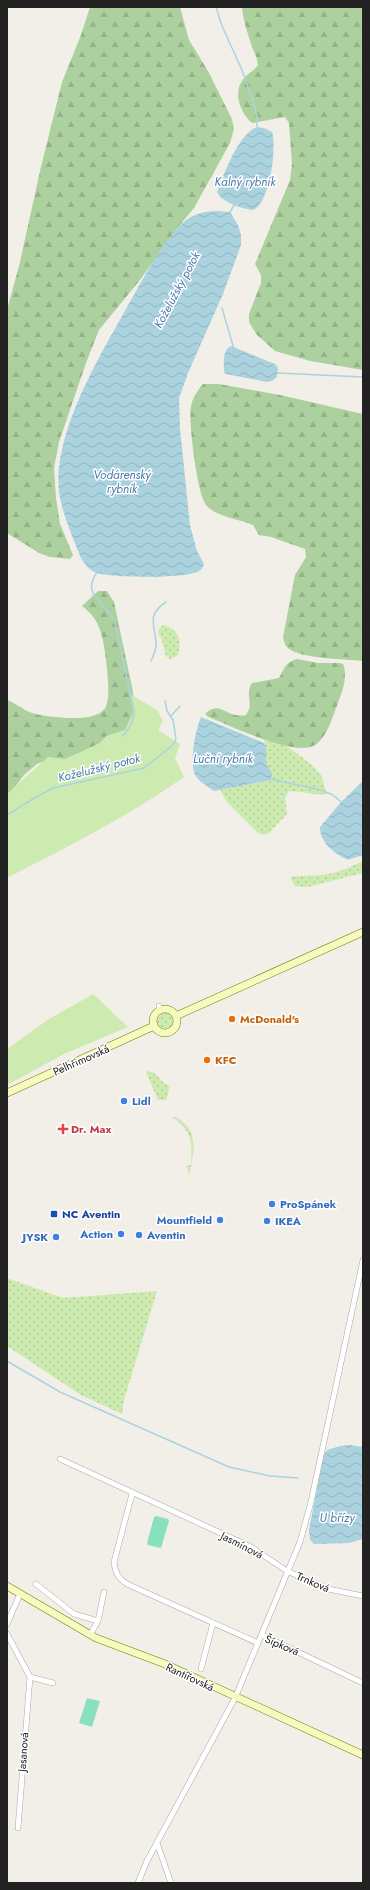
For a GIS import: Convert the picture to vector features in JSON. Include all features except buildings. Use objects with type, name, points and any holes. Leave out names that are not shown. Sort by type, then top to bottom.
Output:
[{"type":"main road","points":[[176,1016],[363,932]]},
{"type":"main road","points":[[160,1008],[169,1010],[176,1016],[176,1026],[171,1032],[162,1033],[154,1026],[154,1017],[160,1008]]},
{"type":"main road","name":"Pelhřimovská","points":[[7,1093],[154,1026]]},
{"type":"main road","name":"Rantířovská","points":[[7,1586],[90,1635],[165,1664],[235,1698],[363,1756]]},
{"type":"street","points":[[262,1635],[305,1527],[363,1260]]},
{"type":"street","name":"Jasmínová","points":[[60,1459],[132,1494],[251,1547],[288,1571]]},
{"type":"street","points":[[132,1494],[114,1562],[117,1576],[126,1584],[258,1643]]},
{"type":"street","name":"Trnková","points":[[288,1571],[328,1589],[363,1596]]},
{"type":"street","points":[[36,1584],[74,1614],[98,1621]]},
{"type":"street","points":[[90,1635],[98,1621],[104,1592]]},
{"type":"street","points":[[7,1624],[20,1594]]},
{"type":"street","points":[[201,1669],[213,1623]]},
{"type":"street","points":[[7,1634],[30,1677],[53,1683]]},
{"type":"street","name":"Šípková","points":[[138,1883],[147,1861],[235,1698],[262,1635],[363,1683]]},
{"type":"street","name":"Jasanová","points":[[18,1828],[30,1677]]},
{"type":"street","points":[[157,1843],[171,1883]]},
{"type":"green space","points":[[90,7],[180,7],[189,40],[208,71],[232,119],[234,129],[230,143],[194,208],[179,226],[140,280],[99,330],[86,363],[59,442],[54,468],[56,498],[60,524],[73,555],[70,559],[50,557],[39,553],[7,533],[7,310],[20,262],[40,171],[62,82],[81,35]]},
{"type":"green space","points":[[242,7],[363,7],[363,370],[310,361],[275,351],[257,335],[249,322],[249,314],[261,283],[261,275],[255,264],[290,180],[292,164],[289,123],[285,117],[252,123],[242,109],[238,98],[239,86],[248,74],[258,65],[243,17]]},
{"type":"green space","points":[[203,384],[219,384],[280,395],[363,414],[363,661],[313,656],[294,652],[286,646],[283,637],[295,575],[306,557],[305,549],[271,537],[259,535],[253,525],[222,515],[210,509],[206,505],[199,487],[192,441],[190,414],[193,400]]},
{"type":"green space","points":[[98,591],[107,591],[114,602],[133,692],[135,709],[133,720],[119,739],[65,759],[48,760],[37,764],[25,774],[7,796],[7,700],[32,713],[64,718],[89,717],[101,712],[106,705],[108,697],[108,678],[102,636],[99,626],[95,620],[82,606]]},
{"type":"green space","points":[[163,625],[173,629],[178,636],[180,646],[179,651],[177,656],[170,659],[166,656],[161,638],[158,634],[159,629]]},
{"type":"green space","points":[[297,659],[318,663],[340,663],[343,664],[345,670],[343,688],[332,720],[325,735],[315,745],[306,748],[278,744],[246,733],[208,717],[205,714],[215,708],[233,714],[246,715],[250,707],[249,692],[252,683],[279,678],[287,664]]},
{"type":"green space","points":[[130,694],[157,710],[163,721],[158,730],[180,744],[175,758],[184,777],[120,818],[7,878],[7,794],[48,757],[65,759],[100,743],[106,736],[125,730],[133,712]]},
{"type":"green space","points":[[264,740],[287,746],[311,764],[321,775],[327,794],[289,791],[285,798],[287,814],[269,833],[262,835],[257,832],[227,802],[220,790],[271,780],[266,763]]},
{"type":"green space","points":[[363,861],[363,873],[308,887],[295,886],[290,877],[332,873]]},
{"type":"green space","points":[[93,994],[128,1027],[64,1054],[7,1085],[7,1049],[49,1019]]},
{"type":"green space","points":[[162,1013],[168,1013],[173,1018],[171,1027],[168,1029],[162,1029],[157,1024],[157,1018]]},
{"type":"green space","points":[[148,1071],[155,1074],[164,1083],[170,1086],[166,1100],[158,1100],[146,1072]]},
{"type":"green space","points":[[174,1117],[178,1118],[189,1129],[192,1136],[193,1152],[191,1165],[190,1138],[185,1128],[174,1118],[169,1122]]},
{"type":"green space","points":[[191,1165],[187,1184],[189,1173],[186,1166]]},
{"type":"green space","points":[[7,1278],[63,1298],[157,1291],[124,1400],[122,1414],[81,1395],[7,1346]]},
{"type":"green space","points":[[156,1516],[168,1519],[169,1521],[161,1548],[148,1545],[147,1543],[154,1517]]},
{"type":"green space","points":[[87,1698],[100,1701],[92,1727],[79,1723]]},
{"type":"water","name":"Kalný rybník","points":[[257,127],[264,128],[272,132],[274,150],[268,187],[259,206],[253,210],[238,207],[228,202],[219,196],[217,192],[232,155],[250,131]]},
{"type":"water","name":"Vodárenský rybník","points":[[219,211],[230,212],[238,225],[241,235],[241,245],[223,294],[188,373],[179,398],[180,429],[190,525],[197,551],[204,564],[199,571],[192,574],[133,577],[97,573],[83,562],[67,524],[61,502],[58,480],[59,468],[68,426],[76,405],[106,344],[153,261],[177,229],[185,221],[201,213]]},
{"type":"water","points":[[231,346],[275,364],[278,368],[277,377],[272,381],[267,382],[226,374],[224,372],[224,358],[226,351]]},
{"type":"water","name":"Luční rybník","points":[[201,717],[264,743],[266,748],[266,763],[272,773],[271,780],[214,791],[199,780],[194,772],[193,752]]},
{"type":"water","points":[[363,781],[363,855],[348,860],[338,855],[325,843],[320,827],[341,802]]},
{"type":"water","name":"U břízy","points":[[351,1445],[363,1447],[363,1539],[349,1543],[314,1544],[310,1540],[309,1530],[323,1457],[327,1450],[340,1446]]},
{"type":"waterway","name":"Koželužský potok","points":[[216,7],[222,26],[242,70],[254,104],[257,116],[257,127]]},
{"type":"waterway","name":"Koželužský potok","points":[[230,212],[235,204]]},
{"type":"waterway","points":[[222,308],[234,349]]},
{"type":"waterway","points":[[278,373],[363,377]]},
{"type":"waterway","points":[[98,571],[93,580],[93,593],[115,622],[134,711],[131,724],[123,736]]},
{"type":"waterway","name":"Koželužský potok","points":[[151,661],[156,645],[153,626],[154,616],[156,611],[166,602]]},
{"type":"waterway","name":"Koželužský potok","points":[[7,815],[53,788],[144,768],[173,745],[176,739],[173,720],[167,711],[165,701]]},
{"type":"waterway","points":[[171,716],[180,706]]},
{"type":"waterway","points":[[270,779],[321,790],[333,795],[341,802]]},
{"type":"waterway","points":[[7,1361],[60,1392],[229,1467],[270,1476],[298,1478]]},
{"type":"place","name":"McDonald's","points":[[232,1019]]},
{"type":"place","name":"KFC","points":[[207,1060]]},
{"type":"place","name":"Lidl","points":[[124,1101]]},
{"type":"place","name":"Dr. Max","points":[[63,1129]]},
{"type":"place","name":"ProSpánek","points":[[272,1204]]},
{"type":"place","name":"NC Aventin","points":[[54,1214]]},
{"type":"place","name":"Mountfield","points":[[220,1220]]},
{"type":"place","name":"IKEA","points":[[267,1221]]},
{"type":"place","name":"Action","points":[[121,1234]]},
{"type":"place","name":"Aventin","points":[[139,1235]]},
{"type":"place","name":"JYSK","points":[[56,1237]]}]
